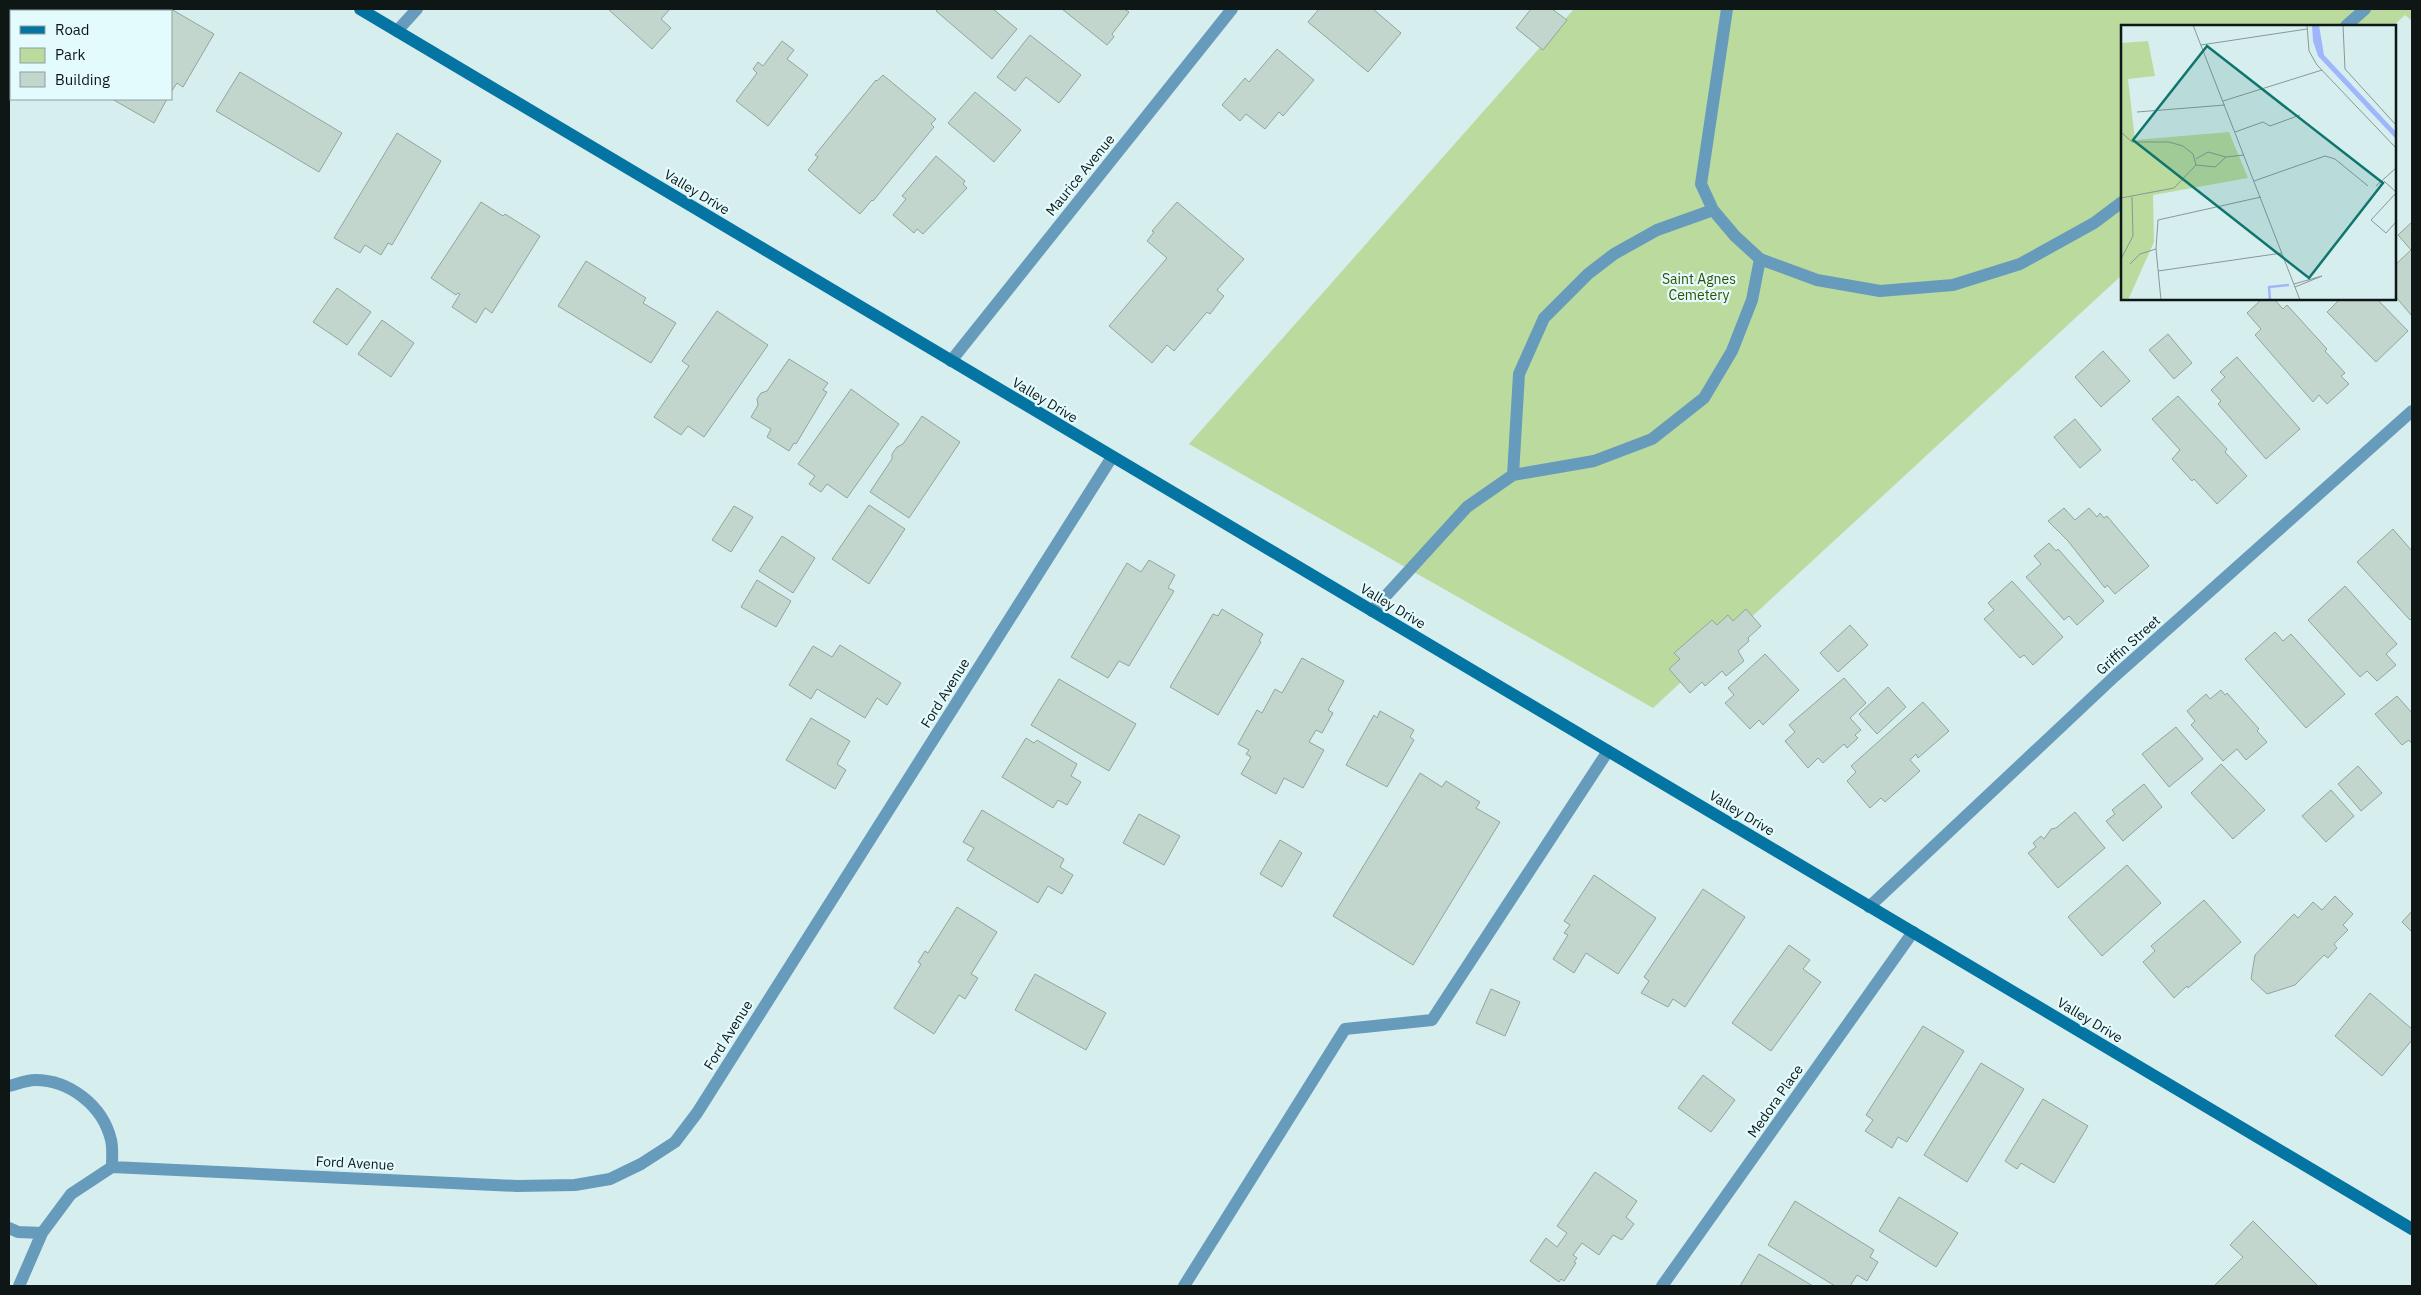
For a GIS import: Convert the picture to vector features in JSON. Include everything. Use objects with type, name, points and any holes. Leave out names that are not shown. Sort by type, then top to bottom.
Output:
[{"type":"main road","name":"Valley Drive","points":[[360,9],[2412,1229]]},
{"type":"street","points":[[397,31],[417,9]]},
{"type":"street","name":"Maurice Avenue","points":[[951,361],[1232,9]]},
{"type":"street","points":[[1727,9],[1702,184],[1713,210],[1735,236],[1760,258],[1817,280],[1880,291],[1953,285],[2020,264],[2094,222],[2121,203]]},
{"type":"street","points":[[2347,25],[2365,9]]},
{"type":"street","points":[[1513,475],[1519,374],[1544,318],[1588,274],[1614,254],[1658,230],[1713,210]]},
{"type":"street","points":[[1372,611],[1467,507],[1513,475],[1594,461],[1652,439],[1704,398],[1732,351],[1749,308],[1760,258]]},
{"type":"street","name":"Griffin Street","points":[[1869,906],[2115,676],[2412,411]]},
{"type":"street","name":"Ford Avenue","points":[[112,1167],[507,1185],[575,1185],[610,1179],[641,1164],[675,1142],[702,1104],[1112,457]]},
{"type":"street","points":[[1184,1286],[1345,1029],[1432,1020],[1608,751]]},
{"type":"street","name":"Medora Place","points":[[1662,1286],[1913,932]]},
{"type":"street","points":[[9,1086],[35,1080],[61,1084],[84,1097],[101,1116],[111,1141],[112,1167],[71,1194],[42,1233],[19,1286]]},
{"type":"street","points":[[9,1228],[18,1232],[42,1233]]},
{"type":"green space","name":"Saint Agnes Cemetery","points":[[1574,9],[2412,9],[2412,21],[2405,15],[2394,25],[2121,25],[2121,276],[1653,708],[1189,444]]},
{"type":"building","points":[[9,9],[52,9],[10,10],[9,30]]},
{"type":"building","points":[[171,9],[214,34],[183,87],[177,83],[172,90],[172,10],[163,10]]},
{"type":"building","points":[[608,9],[670,9],[661,19],[671,28],[652,49]]},
{"type":"building","points":[[938,9],[993,9],[1017,29],[992,59],[936,11]]},
{"type":"building","points":[[1062,9],[1124,9],[1129,12],[1112,34],[1114,37],[1107,45]]},
{"type":"building","points":[[1319,9],[1373,9],[1401,33],[1368,72],[1308,22]]},
{"type":"building","points":[[1531,9],[1552,9],[1567,20],[1543,50],[1516,28]]},
{"type":"building","points":[[1030,35],[1081,75],[1059,103],[1026,77],[1015,91],[997,77]]},
{"type":"building","points":[[782,41],[794,50],[787,59],[808,75],[768,126],[736,101],[757,73],[753,69],[758,62],[763,66]]},
{"type":"building","points":[[1277,49],[1314,80],[1283,116],[1279,112],[1265,129],[1246,114],[1240,121],[1222,105],[1245,78],[1249,82]]},
{"type":"building","points":[[240,72],[342,133],[319,172],[216,111]]},
{"type":"building","points":[[883,75],[936,119],[931,124],[934,127],[860,214],[808,170],[818,157],[815,155],[876,80]]},
{"type":"building","points":[[975,92],[1021,130],[994,162],[948,123]]},
{"type":"building","points":[[114,100],[166,100],[154,123]]},
{"type":"building","points":[[397,133],[441,161],[392,245],[388,243],[381,255],[365,245],[360,253],[334,238]]},
{"type":"building","points":[[936,156],[965,181],[963,184],[967,188],[923,234],[917,229],[914,233],[893,215],[906,199],[902,196]]},
{"type":"building","points":[[481,202],[503,216],[505,214],[540,236],[492,313],[485,308],[476,323],[452,307],[460,294],[456,295],[431,278]]},
{"type":"building","points":[[1177,202],[1244,259],[1217,290],[1224,296],[1210,314],[1207,312],[1174,351],[1167,345],[1152,363],[1109,326],[1167,258],[1147,241],[1154,232],[1152,231]]},
{"type":"building","points":[[2412,222],[2412,316],[2396,297],[2396,264],[2411,250],[2398,235]]},
{"type":"building","points":[[586,261],[646,298],[643,303],[676,323],[651,363],[558,306]]},
{"type":"building","points":[[337,288],[371,312],[347,345],[313,322]]},
{"type":"building","points":[[2261,300],[2275,300],[2283,309],[2287,305],[2327,349],[2325,351],[2345,373],[2341,376],[2349,384],[2327,404],[2319,395],[2313,402],[2255,335],[2261,329],[2247,313]]},
{"type":"building","points":[[2339,300],[2378,300],[2408,331],[2376,362],[2327,312]]},
{"type":"building","points":[[717,311],[768,345],[704,437],[688,426],[681,435],[654,417],[689,366],[682,361]]},
{"type":"building","points":[[382,320],[414,343],[391,377],[358,354]]},
{"type":"building","points":[[2168,334],[2192,363],[2174,379],[2149,350]]},
{"type":"building","points":[[2103,351],[2130,381],[2101,407],[2075,377]]},
{"type":"building","points":[[2237,357],[2300,429],[2266,459],[2218,404],[2221,401],[2211,390],[2225,377],[2220,372]]},
{"type":"building","points":[[789,359],[828,383],[823,390],[827,392],[796,444],[794,443],[789,451],[767,437],[771,429],[751,417],[758,405],[757,399],[761,393],[767,391]]},
{"type":"building","points":[[851,389],[899,424],[847,498],[827,484],[821,492],[809,484],[815,476],[798,464]]},
{"type":"building","points":[[2178,396],[2227,449],[2225,452],[2247,476],[2217,504],[2172,459],[2180,450],[2152,419]]},
{"type":"building","points":[[922,416],[960,442],[909,518],[870,492],[892,459],[892,454],[897,447],[903,444]]},
{"type":"building","points":[[2075,419],[2101,450],[2080,468],[2054,437]]},
{"type":"building","points":[[869,505],[905,529],[869,584],[832,559]]},
{"type":"building","points":[[734,506],[753,517],[731,552],[712,540]]},
{"type":"building","points":[[2064,508],[2075,520],[2089,508],[2097,517],[2100,513],[2104,518],[2107,516],[2149,566],[2115,594],[2107,585],[2105,588],[2068,541],[2048,521]]},
{"type":"building","points":[[2393,529],[2412,551],[2412,618],[2410,620],[2357,562]]},
{"type":"building","points":[[782,536],[815,558],[793,593],[759,571]]},
{"type":"building","points":[[2049,543],[2056,551],[2058,549],[2104,601],[2077,625],[2069,616],[2064,620],[2026,577],[2041,564],[2034,556]]},
{"type":"building","points":[[1149,560],[1175,575],[1168,588],[1174,591],[1129,666],[1119,661],[1108,678],[1071,657],[1127,563],[1141,572]]},
{"type":"building","points":[[757,580],[791,601],[776,627],[741,607]]},
{"type":"building","points":[[2012,581],[2063,637],[2033,665],[2024,655],[2020,658],[1984,619],[1994,610],[1988,603]]},
{"type":"building","points":[[2345,586],[2397,644],[2386,654],[2396,665],[2377,681],[2367,671],[2360,677],[2308,620]]},
{"type":"building","points":[[1222,609],[1263,634],[1259,641],[1261,642],[1218,715],[1170,687],[1213,614],[1218,616]]},
{"type":"building","points":[[1746,609],[1761,626],[1738,651],[1744,661],[1726,676],[1722,671],[1705,686],[1702,682],[1690,693],[1669,669],[1680,659],[1674,653],[1712,620],[1717,625],[1728,615],[1733,621]]},
{"type":"building","points":[[1850,625],[1868,645],[1838,672],[1820,653]]},
{"type":"building","points":[[2275,632],[2283,641],[2291,634],[2345,694],[2306,728],[2245,659]]},
{"type":"building","points":[[840,645],[901,683],[887,705],[877,698],[865,718],[817,689],[811,699],[789,685],[813,646],[832,657]]},
{"type":"building","points":[[1765,654],[1799,690],[1763,725],[1759,720],[1750,729],[1725,703],[1734,695],[1728,688]]},
{"type":"building","points":[[1302,658],[1344,681],[1328,710],[1333,713],[1322,733],[1316,730],[1309,742],[1324,750],[1303,788],[1284,778],[1276,794],[1241,774],[1251,757],[1246,754],[1249,750],[1238,744],[1257,710],[1262,713],[1275,689],[1282,693]]},
{"type":"building","points":[[1844,678],[1866,703],[1850,718],[1861,730],[1855,735],[1858,738],[1847,748],[1844,744],[1823,763],[1818,758],[1808,768],[1785,741],[1795,732],[1789,725]]},
{"type":"building","points":[[1059,679],[1136,724],[1109,771],[1031,725]]},
{"type":"building","points":[[1888,687],[1906,707],[1877,734],[1859,714]]},
{"type":"building","points":[[2221,690],[2225,695],[2227,693],[2259,729],[2257,731],[2267,742],[2246,760],[2237,749],[2223,761],[2191,725],[2195,721],[2187,711],[2206,694],[2210,699]]},
{"type":"building","points":[[2397,696],[2412,713],[2412,744],[2409,740],[2402,745],[2375,714]]},
{"type":"building","points":[[1923,702],[1949,731],[1918,758],[1916,754],[1910,760],[1920,771],[1885,802],[1881,798],[1870,808],[1847,781],[1856,772],[1851,766]]},
{"type":"building","points":[[1380,711],[1414,730],[1410,737],[1414,740],[1387,787],[1346,765],[1374,715],[1377,718]]},
{"type":"building","points":[[811,718],[850,741],[837,764],[846,770],[835,789],[786,760]]},
{"type":"building","points":[[2176,727],[2203,759],[2169,787],[2142,754]]},
{"type":"building","points":[[1026,738],[1034,743],[1037,740],[1077,764],[1071,776],[1081,782],[1067,805],[1058,800],[1053,808],[1002,777]]},
{"type":"building","points":[[2221,764],[2265,810],[2233,839],[2191,793]]},
{"type":"building","points":[[2358,766],[2382,793],[2361,811],[2338,784]]},
{"type":"building","points":[[1420,773],[1442,787],[1446,781],[1480,802],[1476,808],[1500,822],[1413,965],[1333,916]]},
{"type":"building","points":[[2144,784],[2162,807],[2123,841],[2106,821],[2115,814],[2112,810]]},
{"type":"building","points":[[2331,790],[2354,816],[2326,842],[2302,816]]},
{"type":"building","points":[[982,810],[1064,859],[1060,867],[1073,875],[1062,894],[1048,886],[1038,903],[967,860],[974,848],[963,842]]},
{"type":"building","points":[[2075,812],[2105,848],[2058,888],[2028,853],[2036,847],[2033,843],[2041,836],[2044,839],[2051,829],[2056,828]]},
{"type":"building","points":[[1139,814],[1180,836],[1164,865],[1123,843]]},
{"type":"building","points":[[1280,840],[1302,853],[1282,887],[1260,874]]},
{"type":"building","points":[[2127,865],[2161,903],[2102,956],[2068,917]]},
{"type":"building","points":[[1594,875],[1656,918],[1618,974],[1586,953],[1574,973],[1553,959],[1568,935],[1564,933],[1570,925],[1564,921]]},
{"type":"building","points":[[1703,889],[1745,917],[1685,1007],[1673,999],[1668,1007],[1641,993],[1649,981],[1644,977]]},
{"type":"building","points":[[2335,896],[2353,914],[2343,925],[2348,930],[2334,944],[2337,948],[2328,958],[2324,955],[2295,985],[2267,994],[2251,979],[2255,955],[2294,914],[2298,918],[2313,902],[2322,910]]},
{"type":"building","points":[[2204,900],[2241,942],[2174,998],[2143,962],[2155,951],[2151,946]]},
{"type":"building","points":[[957,907],[997,932],[971,974],[978,978],[965,999],[959,995],[934,1034],[894,1008],[921,964],[918,962],[925,951],[928,953]]},
{"type":"building","points":[[2412,911],[2412,932],[2402,922]]},
{"type":"building","points":[[1789,945],[1810,960],[1803,969],[1821,982],[1771,1051],[1732,1023]]},
{"type":"building","points":[[1035,974],[1106,1013],[1086,1050],[1015,1010]]},
{"type":"building","points":[[1491,989],[1520,1002],[1505,1036],[1476,1023]]},
{"type":"building","points":[[2370,993],[2412,1029],[2412,1040],[2382,1076],[2335,1036]]},
{"type":"building","points":[[1923,1026],[1964,1051],[1907,1142],[1898,1137],[1892,1148],[1865,1131],[1873,1120],[1866,1115]]},
{"type":"building","points":[[1981,1063],[2024,1089],[1967,1182],[1924,1155]]},
{"type":"building","points":[[1703,1075],[1735,1100],[1711,1132],[1678,1108]]},
{"type":"building","points":[[2043,1099],[2088,1126],[2054,1183],[2021,1163],[2017,1169],[2005,1161]]},
{"type":"building","points":[[1595,1172],[1637,1201],[1626,1217],[1634,1224],[1622,1240],[1613,1235],[1599,1255],[1582,1243],[1573,1255],[1577,1258],[1574,1262],[1576,1263],[1564,1281],[1561,1279],[1559,1282],[1530,1261],[1546,1238],[1557,1247],[1567,1233],[1557,1226]]},
{"type":"building","points":[[1899,1197],[1958,1233],[1936,1267],[1879,1231]]},
{"type":"building","points":[[1795,1201],[1874,1250],[1870,1257],[1878,1262],[1867,1281],[1857,1275],[1850,1286],[1835,1286],[1768,1245]]},
{"type":"building","points":[[2253,1221],[2318,1286],[2214,1286],[2243,1257],[2230,1245]]},
{"type":"building","points":[[1759,1254],[1813,1286],[1740,1286]]}]
